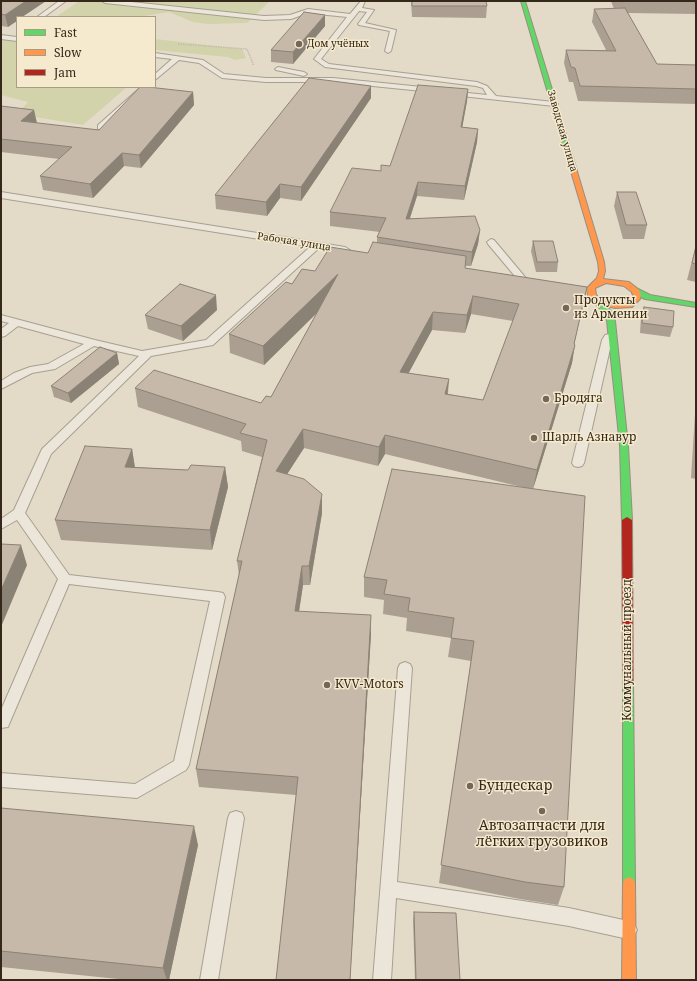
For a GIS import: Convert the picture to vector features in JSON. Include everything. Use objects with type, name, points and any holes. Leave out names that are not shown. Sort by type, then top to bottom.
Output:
[{"type":"street","name":"Заводская улица","points":[[523,1],[601,262],[602,271],[600,279],[594,285]]},
{"type":"street","name":"Заводская улица","points":[[601,262],[610,275],[635,291],[642,295],[668,301]]},
{"type":"street","points":[[626,284],[605,281],[594,285],[590,292],[596,300],[608,305],[622,306],[650,300],[696,305]]},
{"type":"street","points":[[612,327],[615,314],[631,304],[637,295],[635,291]]},
{"type":"street","name":"Коммунальный проезд","points":[[596,300],[608,313],[612,327],[624,446],[627,523],[629,980]]},
{"type":"lane","points":[[41,16],[63,1]]},
{"type":"lane","points":[[104,1],[264,18],[291,17],[308,11],[351,16]]},
{"type":"lane","points":[[363,2],[317,59],[327,66],[477,84],[485,87],[493,97]]},
{"type":"lane","points":[[357,9],[371,10],[360,24],[393,30],[388,51]]},
{"type":"lane","points":[[1,37],[16,39]]},
{"type":"lane","points":[[156,55],[201,61],[222,76],[266,80],[333,80]]},
{"type":"lane","points":[[156,77],[177,58]]},
{"type":"lane","points":[[278,69],[333,80],[554,104]]},
{"type":"lane","points":[[101,127],[144,88]]},
{"type":"lane","name":"Рабочая улица","points":[[1,196],[354,252]]},
{"type":"lane","points":[[491,242],[522,280],[506,277]]},
{"type":"lane","points":[[1,318],[142,354],[209,343],[316,246]]},
{"type":"lane","points":[[1,334],[16,322]]},
{"type":"lane","points":[[578,463],[607,340],[612,327]]},
{"type":"lane","points":[[1,386],[18,375],[30,370],[52,368],[93,342]]},
{"type":"lane","points":[[1,525],[19,514],[46,452],[147,354]]},
{"type":"lane","points":[[1,780],[137,791],[181,765],[218,596],[65,579],[19,514]]},
{"type":"lane","points":[[3,722],[65,579]]},
{"type":"lane","points":[[382,980],[405,668]]},
{"type":"lane","points":[[208,980],[236,818]]},
{"type":"lane","points":[[388,889],[569,917],[629,930]]},
{"type":"path","points":[[178,44],[247,50],[254,66],[278,69]]},
{"type":"green space","points":[[79,1],[270,1],[247,23],[208,24],[193,22],[169,12],[144,16],[57,16]]},
{"type":"green space","points":[[1,39],[16,41],[16,88],[126,88],[83,125],[17,114],[28,102],[1,95]]},
{"type":"green space","points":[[156,39],[242,49],[246,58],[235,60],[228,57],[156,50]]},
{"type":"building","points":[[1,1],[26,1],[5,15],[1,14]]},
{"type":"building","points":[[412,1],[486,1],[487,6],[412,6]]},
{"type":"building","points":[[625,8],[657,64],[696,65],[696,89],[580,86],[575,68],[571,67],[566,50],[616,51],[594,9]]},
{"type":"building","points":[[304,12],[325,15],[293,52],[271,50]]},
{"type":"building","points":[[309,78],[371,86],[301,187],[280,184],[266,202],[215,195]]},
{"type":"building","points":[[418,85],[468,89],[461,127],[478,129],[465,186],[418,182],[406,219],[475,216],[480,230],[472,252],[377,237],[386,218],[330,212],[352,168],[381,171],[381,165],[390,166]]},
{"type":"building","points":[[139,88],[156,88],[193,92],[139,155],[122,153],[90,184],[40,176],[72,147],[1,139],[1,106],[34,110],[21,121],[99,130]]},
{"type":"building","points":[[617,192],[636,192],[647,225],[626,225]]},
{"type":"building","points":[[533,241],[553,241],[558,262],[537,262]]},
{"type":"building","points":[[373,242],[466,256],[465,268],[587,287],[575,345],[537,470],[385,435],[379,447],[303,429],[276,471],[304,479],[322,494],[309,566],[302,566],[295,611],[371,615],[350,980],[276,980],[298,777],[196,769],[242,561],[237,561],[267,440],[240,433],[246,424],[135,388],[154,370],[261,403],[266,396],[271,397],[338,274],[263,346],[229,334],[286,282],[292,284],[302,269],[315,271],[330,247],[368,253]],"holes":[[[473,296],[519,304],[483,400],[445,394],[449,379],[400,372],[433,312],[467,315]]]},
{"type":"building","points":[[696,246],[696,264],[692,263]]},
{"type":"building","points":[[180,284],[216,295],[181,326],[145,315]]},
{"type":"building","points":[[644,307],[674,311],[673,327],[642,323]]},
{"type":"building","points":[[100,347],[117,353],[68,393],[51,386]]},
{"type":"building","points":[[85,446],[132,449],[125,467],[188,470],[191,465],[225,467],[210,530],[55,520]]},
{"type":"building","points":[[392,469],[585,496],[564,887],[525,882],[441,865],[474,641],[451,638],[454,618],[408,611],[410,598],[384,594],[387,580],[364,577]]},
{"type":"building","points":[[1,544],[21,545],[1,590]]},
{"type":"building","points":[[1,808],[194,826],[163,968],[1,951]]},
{"type":"building","points":[[414,912],[456,913],[460,980],[416,980]]},
{"type":"traffic: fast","points":[[523,1],[570,158]]},
{"type":"traffic: fast","points":[[635,291],[648,297],[696,305]]},
{"type":"traffic: fast","points":[[596,300],[608,313],[611,321],[624,446],[627,520]]},
{"type":"traffic: fast","points":[[628,680],[629,883]]},
{"type":"traffic: slow","points":[[570,158],[601,262],[602,271],[600,279],[591,288],[592,296],[601,303],[615,306],[629,305],[636,299],[637,295],[635,291],[626,284],[605,281],[594,285]]},
{"type":"traffic: slow","points":[[629,883],[629,980]]},
{"type":"traffic: jam","points":[[627,520],[628,680]]},
{"type":"place","name":"Дом учёных","points":[[299,44]]},
{"type":"place","name":"Продукты из Армении","points":[[566,308]]},
{"type":"place","name":"Бродяга","points":[[546,399]]},
{"type":"place","name":"Шарль Азнавур","points":[[534,438]]},
{"type":"place","name":"KVV-Motors","points":[[327,685]]},
{"type":"place","name":"Бундескар","points":[[470,786]]},
{"type":"place","name":"Автозапчасти для лёгких грузовиков","points":[[542,811]]}]
